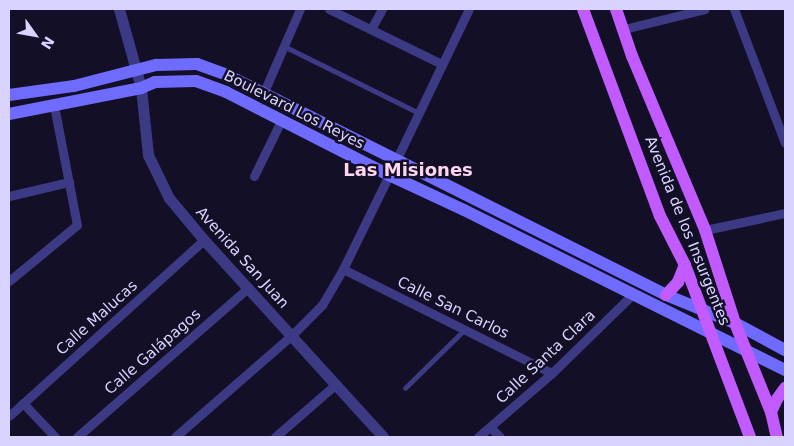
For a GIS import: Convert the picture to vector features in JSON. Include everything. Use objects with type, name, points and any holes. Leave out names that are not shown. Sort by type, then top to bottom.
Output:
[{"type":"main road","name":"Avenida de los Insurgentes","points":[[583,9],[660,216],[685,265],[750,437]]},
{"type":"main road","name":"Avenida de los Insurgentes","points":[[616,9],[632,56],[705,230],[735,323],[771,412],[777,437]]},
{"type":"main road","name":"Boulevard Los Reyes","points":[[9,95],[74,86],[156,65],[197,64],[227,75],[666,295],[735,323],[785,350]]},
{"type":"main road","name":"Boulevard Los Reyes","points":[[9,114],[141,88],[156,82],[196,81],[226,92],[389,175],[785,370]]},
{"type":"main road","points":[[556,256],[563,242]]},
{"type":"main road","points":[[666,295],[678,282],[685,265]]},
{"type":"main road","points":[[771,412],[776,399],[785,388]]},
{"type":"street","name":"Avenida San Juan","points":[[119,9],[141,88],[148,155],[169,198],[204,240],[336,384],[379,436]]},
{"type":"street","points":[[263,94],[300,9]]},
{"type":"street","points":[[329,9],[442,64]]},
{"type":"street","points":[[371,29],[382,9]]},
{"type":"street","points":[[175,437],[292,335],[322,305],[343,269],[469,9]]},
{"type":"street","points":[[624,29],[705,9]]},
{"type":"street","points":[[734,9],[785,143]]},
{"type":"street","points":[[9,281],[77,225],[54,106]]},
{"type":"street","points":[[254,176],[281,121]]},
{"type":"street","points":[[9,196],[69,182]]},
{"type":"street","points":[[705,230],[785,213]]},
{"type":"street","name":"Calle Malucas","points":[[9,416],[204,240]]},
{"type":"street","name":"Calle San Carlos","points":[[343,269],[552,373]]},
{"type":"street","name":"Calle Galápagos","points":[[77,437],[248,288]]},
{"type":"street","name":"Calle Santa Clara","points":[[478,437],[552,373],[632,295]]},
{"type":"street","points":[[275,437],[336,384]]},
{"type":"street","points":[[23,403],[55,437]]},
{"type":"street","points":[[490,427],[500,437]]},
{"type":"lane","points":[[283,45],[419,114]]},
{"type":"lane","points":[[405,388],[465,329]]},
{"type":"district","name":"Las Misiones","points":[[408,170]]}]
